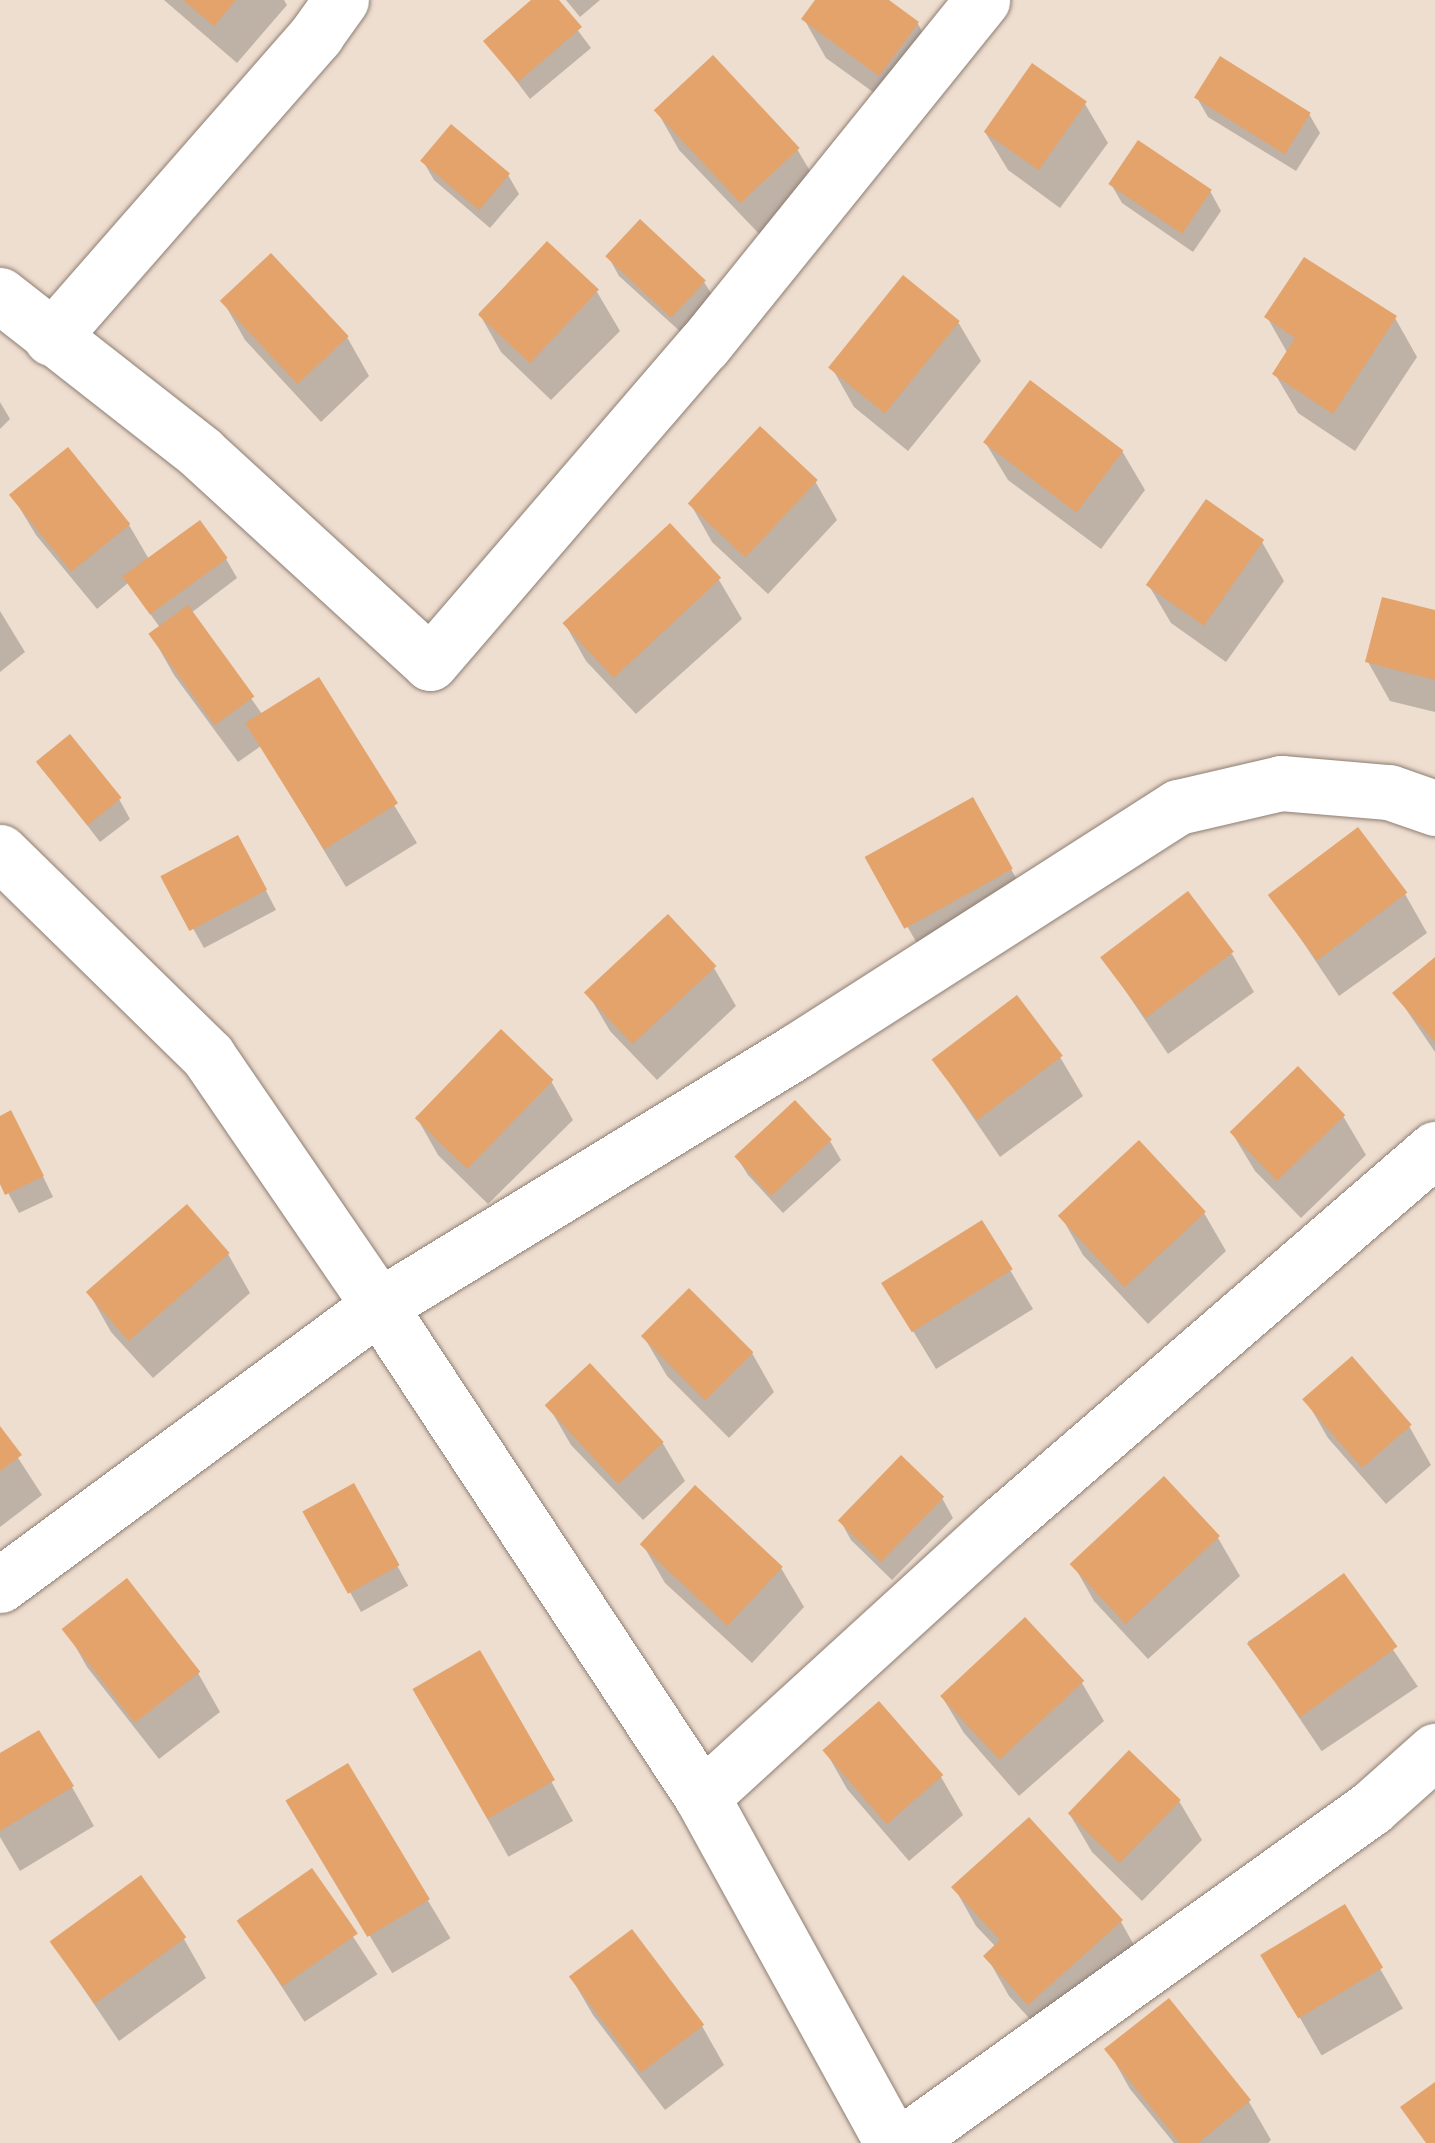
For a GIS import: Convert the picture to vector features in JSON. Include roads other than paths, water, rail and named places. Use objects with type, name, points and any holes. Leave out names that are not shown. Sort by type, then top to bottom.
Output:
[{"type":"street","points":[[51,338],[316,35],[341,0]]},
{"type":"street","points":[[0,295],[200,452],[430,663],[704,345],[982,0]]},
{"type":"street","points":[[0,1585],[379,1306],[798,1050],[1178,807],[1282,783],[1388,792],[1435,808]]},
{"type":"street","points":[[0,852],[208,1056],[379,1306],[702,1797],[892,2143]]},
{"type":"street","points":[[702,1797],[1000,1524],[1435,1149]]},
{"type":"street","points":[[904,2143],[1371,1808],[1435,1751]]}]
